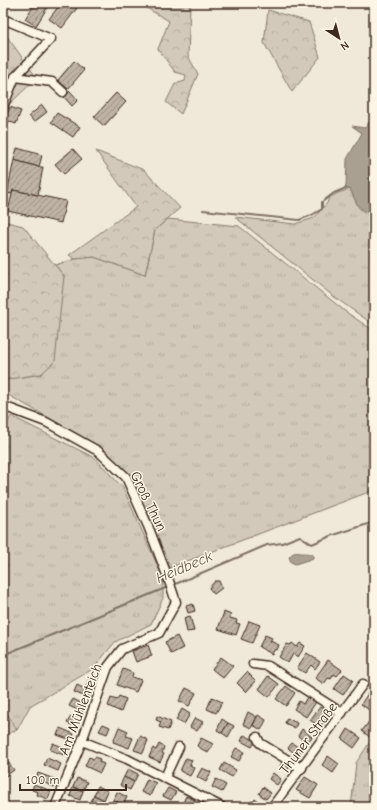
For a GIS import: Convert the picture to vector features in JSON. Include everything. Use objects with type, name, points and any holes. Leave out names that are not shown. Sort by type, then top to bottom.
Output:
[{"type":"street","points":[[3,19],[51,39],[15,77],[3,106]]},
{"type":"street","points":[[15,77],[52,82],[63,92]]},
{"type":"street","name":"Groß Thun","points":[[3,406],[46,422],[98,451],[126,477],[148,526],[176,602]]},
{"type":"street","name":"Am Mühlenteich","points":[[55,807],[82,741],[108,667],[122,649],[159,633],[176,602]]},
{"type":"street","points":[[253,664],[268,666],[342,713]]},
{"type":"street","name":"Thuner Straße","points":[[272,807],[363,684]]},
{"type":"street","points":[[256,737],[260,743],[302,768]]},
{"type":"street","points":[[82,741],[127,759],[222,807]]},
{"type":"street","points":[[165,777],[179,747]]},
{"type":"green space","points":[[138,3],[188,3],[190,6],[188,56],[198,74],[181,114],[166,102],[175,84],[185,81],[186,75],[175,72],[158,49],[169,21]]},
{"type":"green space","points":[[268,10],[309,22],[320,57],[292,92],[264,43]]},
{"type":"green space","points":[[3,31],[37,78],[3,110]]},
{"type":"green space","points":[[96,151],[144,170],[180,208],[155,230],[145,275],[94,257],[75,259],[69,255],[136,207]]},
{"type":"green space","points":[[350,189],[359,208],[374,218],[374,325],[333,296],[235,217],[295,224],[314,218],[327,203],[329,198]]},
{"type":"green space","points":[[168,219],[239,226],[346,312],[374,331],[374,490],[169,568],[129,476],[100,447],[3,392],[3,380],[41,374],[64,276],[55,265],[75,259],[94,257],[145,275],[155,230]]},
{"type":"green space","points":[[3,221],[23,226],[64,276],[55,361],[41,374],[3,380]]},
{"type":"green space","points":[[11,416],[95,458],[123,488],[163,578],[163,598],[151,624],[115,642],[93,669],[30,706],[17,730],[3,707],[3,432]]},
{"type":"green space","points":[[3,707],[17,730],[3,736]]},
{"type":"green space","points":[[374,736],[374,807],[351,807],[356,763]]},
{"type":"shaded area","points":[[374,115],[374,213],[368,212],[358,206],[350,189],[343,189],[346,186],[347,159],[362,133],[352,126],[365,128]]},
{"type":"shaded area","points":[[296,552],[311,554],[313,555],[313,558],[295,564],[291,562],[289,557]]},
{"type":"building","points":[[35,3],[50,3],[36,26],[25,19]]},
{"type":"building","points":[[61,3],[71,3],[77,8],[62,28],[49,19]]},
{"type":"building","points":[[74,61],[84,70],[68,89],[58,80]]},
{"type":"building","points":[[70,91],[78,100],[72,106],[64,97]]},
{"type":"building","points":[[116,93],[126,102],[104,126],[94,117]]},
{"type":"building","points":[[42,105],[47,112],[34,122],[29,116]]},
{"type":"building","points":[[10,107],[21,111],[16,124],[5,120]]},
{"type":"building","points":[[57,113],[80,127],[73,137],[51,122]]},
{"type":"building","points":[[17,148],[42,155],[39,167],[14,160]]},
{"type":"building","points":[[73,149],[82,159],[64,174],[55,164]]},
{"type":"building","points":[[14,160],[43,167],[38,195],[13,190],[12,194],[7,193]]},
{"type":"building","points":[[13,190],[66,201],[61,223],[8,211]]},
{"type":"building","points":[[215,581],[219,581],[222,588],[214,594],[209,588]]},
{"type":"building","points":[[193,604],[195,611],[188,613],[186,606]]},
{"type":"building","points":[[224,612],[231,615],[230,618],[237,620],[236,623],[240,624],[236,635],[218,629]]},
{"type":"building","points":[[190,616],[194,631],[187,632],[184,618]]},
{"type":"building","points":[[249,621],[260,625],[252,643],[241,639]]},
{"type":"building","points":[[265,635],[272,638],[270,641],[279,645],[277,650],[275,649],[272,654],[259,647]]},
{"type":"building","points":[[177,636],[183,648],[171,654],[165,642]]},
{"type":"building","points":[[292,643],[297,647],[300,643],[305,646],[298,657],[293,654],[288,663],[279,657],[287,644],[290,645]]},
{"type":"building","points":[[148,645],[152,656],[136,662],[132,651]]},
{"type":"building","points":[[307,653],[320,662],[315,669],[311,665],[305,673],[297,668]]},
{"type":"building","points":[[221,657],[233,666],[223,678],[212,669]]},
{"type":"building","points":[[328,660],[342,670],[337,676],[334,674],[331,679],[328,678],[324,684],[315,678]]},
{"type":"building","points":[[123,669],[133,673],[132,677],[141,680],[136,692],[117,685]]},
{"type":"building","points":[[247,672],[256,681],[246,692],[237,683]]},
{"type":"building","points":[[344,674],[353,680],[343,695],[334,689]]},
{"type":"building","points":[[268,676],[279,684],[269,697],[259,689]]},
{"type":"building","points":[[89,679],[95,682],[88,698],[74,692],[77,685],[85,689]]},
{"type":"building","points":[[286,686],[295,693],[286,706],[276,699]]},
{"type":"building","points":[[186,688],[196,693],[189,706],[179,701]]},
{"type":"building","points":[[371,689],[374,691],[374,703],[369,710],[361,704]]},
{"type":"building","points":[[119,696],[126,699],[121,712],[108,706],[111,698],[117,700]]},
{"type":"building","points":[[212,697],[222,702],[216,713],[207,709]]},
{"type":"building","points":[[307,697],[316,702],[306,717],[294,709],[299,701],[303,704]]},
{"type":"building","points":[[73,699],[85,705],[82,712],[69,706]]},
{"type":"building","points":[[320,707],[330,714],[320,727],[310,720]]},
{"type":"building","points":[[182,709],[190,714],[184,724],[176,720]]},
{"type":"building","points":[[248,712],[257,717],[251,728],[243,724]]},
{"type":"building","points":[[258,715],[266,720],[261,730],[253,725]]},
{"type":"building","points":[[71,716],[79,720],[76,727],[67,723]]},
{"type":"building","points":[[157,716],[171,722],[168,730],[159,727],[161,722],[156,720]]},
{"type":"building","points":[[195,718],[203,722],[197,731],[190,727]]},
{"type":"building","points":[[287,718],[297,723],[295,728],[285,723]]},
{"type":"building","points":[[222,719],[228,723],[222,733],[217,730]]},
{"type":"building","points":[[371,719],[374,721],[374,733],[371,738],[362,731]]},
{"type":"building","points":[[228,723],[234,726],[228,737],[222,733]]},
{"type":"building","points":[[103,724],[110,727],[107,734],[99,731]]},
{"type":"building","points":[[119,727],[128,731],[126,736],[133,738],[129,748],[113,742]]},
{"type":"building","points":[[60,728],[74,734],[71,740],[57,735]]},
{"type":"building","points":[[302,729],[312,737],[307,743],[298,736]]},
{"type":"building","points":[[348,729],[361,738],[354,748],[342,739]]},
{"type":"building","points":[[244,735],[256,741],[252,747],[241,741]]},
{"type":"building","points":[[140,736],[148,740],[143,753],[134,750]]},
{"type":"building","points":[[201,738],[213,744],[208,753],[197,746]]},
{"type":"building","points":[[53,743],[67,749],[64,755],[50,750]]},
{"type":"building","points":[[292,743],[302,750],[298,756],[288,748]]},
{"type":"building","points":[[159,744],[164,747],[162,753],[164,754],[160,762],[149,757],[153,748],[156,750]]},
{"type":"building","points":[[236,748],[244,752],[239,761],[231,757]]},
{"type":"building","points":[[328,756],[339,764],[333,773],[322,765]]},
{"type":"building","points":[[89,757],[100,759],[99,762],[104,764],[100,773],[85,766]]},
{"type":"building","points":[[47,758],[61,764],[58,771],[44,765]]},
{"type":"building","points":[[186,758],[192,760],[190,765],[194,768],[190,776],[180,771]]},
{"type":"building","points":[[284,759],[291,764],[287,771],[280,766]]},
{"type":"building","points":[[8,762],[14,770],[4,777],[3,766]]},
{"type":"building","points":[[224,763],[236,770],[232,777],[220,770]]},
{"type":"building","points":[[202,768],[211,772],[206,782],[197,777]]},
{"type":"building","points":[[128,769],[138,774],[134,782],[124,777]]},
{"type":"building","points":[[38,773],[57,780],[54,787],[36,779]]},
{"type":"building","points":[[273,773],[281,779],[277,785],[269,779]]},
{"type":"building","points":[[124,777],[134,782],[130,790],[120,785]]},
{"type":"building","points":[[305,777],[318,785],[310,798],[296,790]]},
{"type":"building","points":[[77,778],[87,782],[83,791],[73,787]]},
{"type":"building","points":[[147,779],[156,783],[150,796],[141,792]]},
{"type":"building","points":[[216,779],[226,785],[222,792],[212,787]]},
{"type":"building","points":[[34,784],[51,791],[48,799],[37,795],[38,792],[32,790]]},
{"type":"building","points":[[98,786],[108,791],[104,800],[94,795]]},
{"type":"building","points":[[73,787],[83,791],[80,800],[70,796]]},
{"type":"building","points":[[263,787],[271,793],[266,799],[259,794]]},
{"type":"building","points":[[168,788],[176,792],[171,800],[163,796]]},
{"type":"building","points":[[117,792],[127,797],[123,805],[113,800]]},
{"type":"building","points":[[94,795],[104,800],[101,807],[90,804]]},
{"type":"building","points":[[186,796],[195,800],[191,807],[181,807]]},
{"type":"building","points":[[255,799],[259,802],[259,807],[247,807],[251,801],[253,802]]},
{"type":"building","points":[[113,800],[123,805],[122,807],[110,807]]},
{"type":"waterway","points":[[203,210],[299,220],[322,209],[322,202],[334,193],[346,188]]},
{"type":"waterway","name":"Heidbeck","points":[[173,585],[267,545],[282,543],[300,536],[312,544],[374,522]]},
{"type":"waterway","name":"Heidbeck","points":[[3,655],[168,587]]}]
